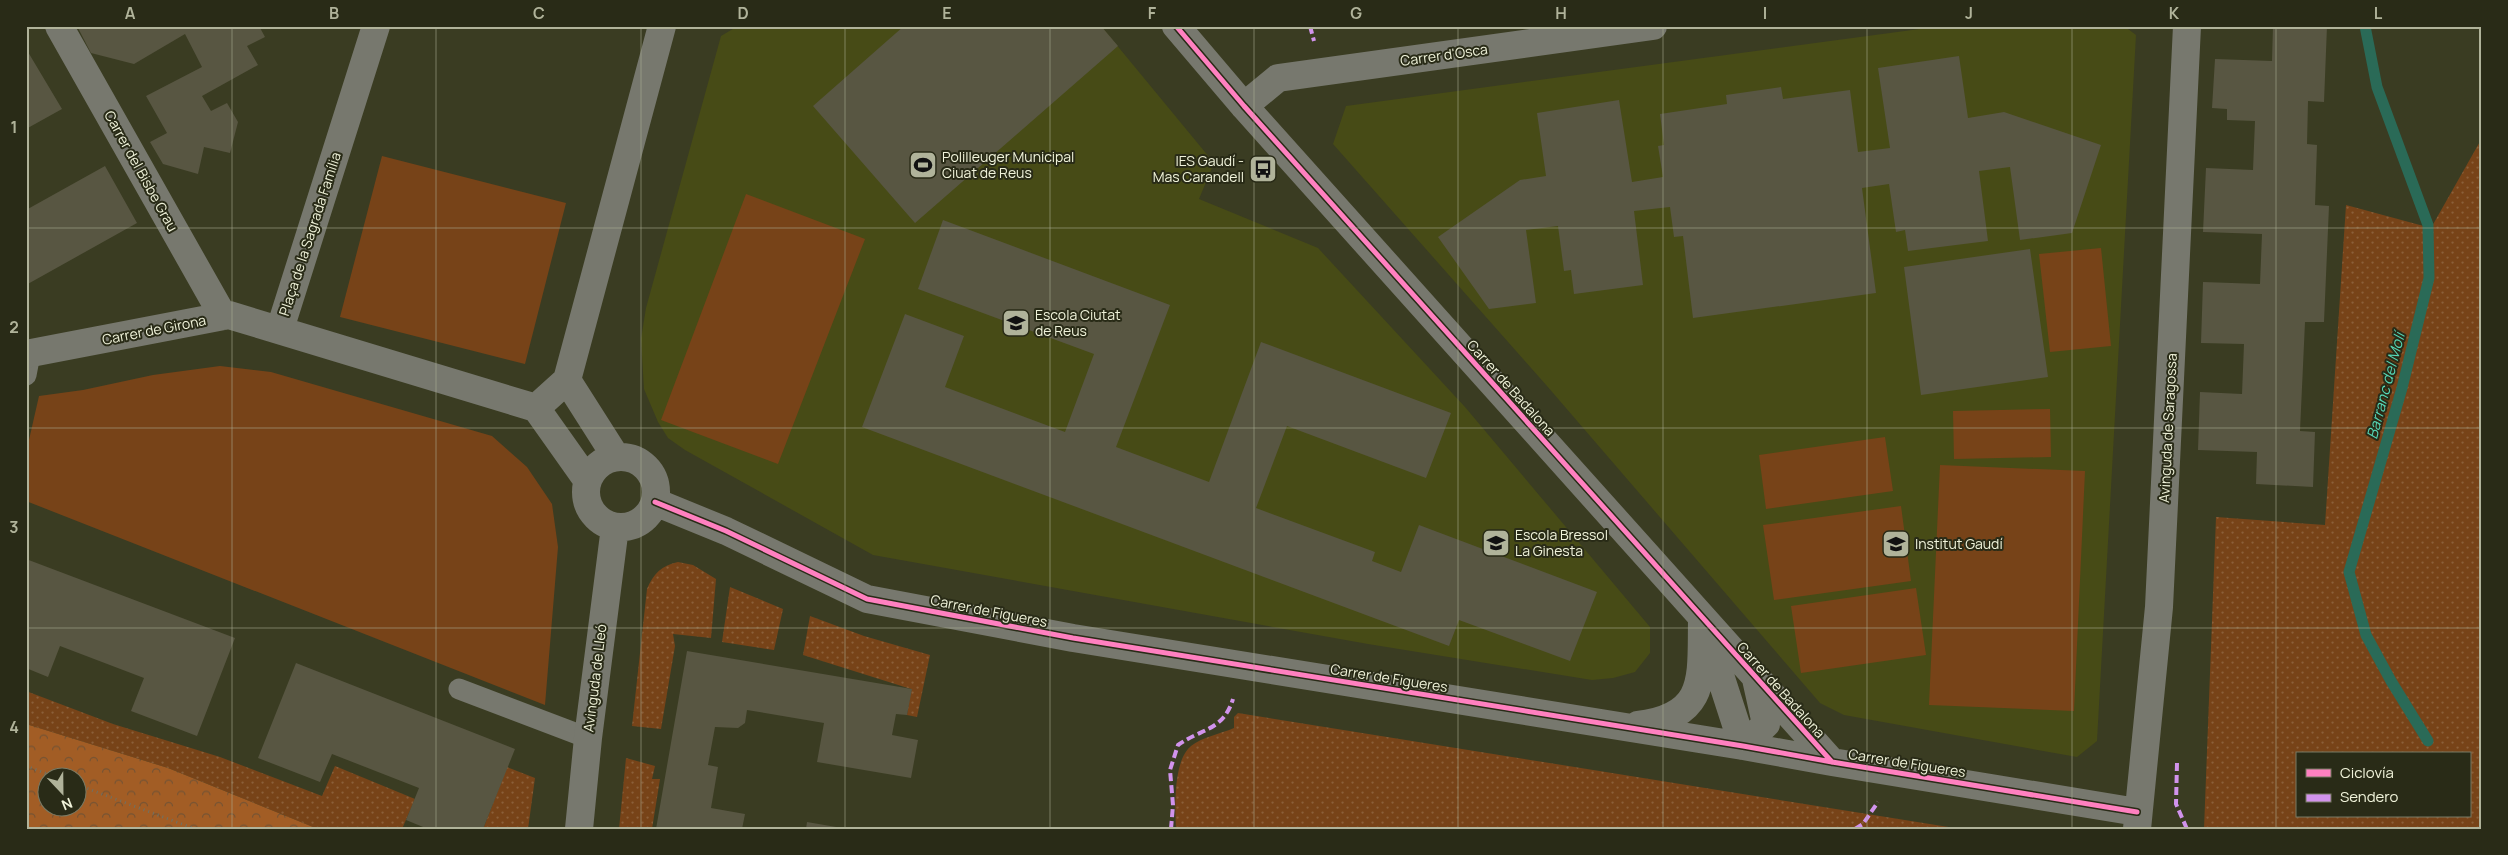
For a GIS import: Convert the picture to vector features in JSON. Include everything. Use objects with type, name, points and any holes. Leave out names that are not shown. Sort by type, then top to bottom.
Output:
[{"type":"street","name":"Carrer del Bisbe Grau","points":[[59,26],[223,316]]},
{"type":"street","name":"Plaça de la Sagrada Família","points":[[376,26],[280,329],[536,408]]},
{"type":"street","points":[[587,480],[536,408],[567,380],[662,26]]},
{"type":"street","name":"Carrer de Badalona","points":[[1176,26],[1244,106],[1702,620],[1832,762]]},
{"type":"street","name":"Carrer d'Osca","points":[[1244,106],[1278,78],[1652,26]]},
{"type":"street","name":"Avinguda de Saragossa","points":[[2137,820],[2159,607],[2187,26]]},
{"type":"street","name":"Carrer de Girona","points":[[27,361],[229,315],[280,329]]},
{"type":"street","points":[[567,380],[616,457]]},
{"type":"street","points":[[616,457],[628,457],[639,461],[654,478],[656,491],[655,502],[644,519],[635,524],[615,527],[596,518],[586,500],[587,480],[598,464],[616,457]]},
{"type":"street","name":"Carrer de Figueres","points":[[655,502],[726,531],[867,599],[1073,638],[1743,746],[2137,820]]},
{"type":"street","name":"Avinguda de Lleó","points":[[579,829],[588,738],[615,527]]},
{"type":"street","points":[[1626,727],[1650,724],[1673,716],[1688,706],[1698,686],[1701,662],[1702,620]]},
{"type":"street","name":"Carrer de Badalona","points":[[1702,620],[1743,746],[1766,724],[1756,677]]},
{"type":"lane","points":[[459,689],[588,738]]},
{"type":"path","points":[[26,766],[38,770]]},
{"type":"path","points":[[88,789],[196,829]]},
{"type":"shaded area","name":"Escola Ciutat de Reus","points":[[738,26],[1101,26],[1214,163],[1199,199],[1318,248],[1465,407],[1650,627],[1650,653],[1635,672],[1613,678],[1592,680],[1368,644],[873,555],[685,450],[668,438],[658,422],[644,389],[641,339],[646,308],[721,36]]},
{"type":"shaded area","name":"Institut Gaudí","points":[[1942,26],[2124,26],[2136,35],[2097,741],[2077,757],[1844,715],[1820,703],[1547,386],[1333,144],[1346,106]]},
{"type":"shaded area","points":[[2482,138],[2482,829],[2204,829],[2216,517],[2325,525],[2346,205],[2431,228]]},
{"type":"shaded area","points":[[382,156],[566,203],[525,364],[340,317]]},
{"type":"shaded area","points":[[746,194],[865,239],[778,464],[661,420]]},
{"type":"shaded area","points":[[2101,248],[2111,346],[2050,352],[2039,254]]},
{"type":"shaded area","points":[[220,366],[271,372],[492,436],[527,467],[552,504],[558,547],[545,705],[26,501],[26,453],[39,396],[83,390],[153,375]]},
{"type":"shaded area","points":[[2050,409],[2051,457],[1954,459],[1953,411]]},
{"type":"shaded area","points":[[1885,437],[1893,491],[1766,509],[1759,455]]},
{"type":"shaded area","points":[[1940,465],[2085,471],[2074,711],[1929,705]]},
{"type":"shaded area","points":[[1901,506],[1911,581],[1774,600],[1763,525]]},
{"type":"shaded area","points":[[678,562],[693,565],[716,579],[711,638],[673,634],[675,646],[661,729],[632,726],[647,589],[659,571],[667,565]]},
{"type":"shaded area","points":[[730,587],[783,609],[774,650],[722,642]]},
{"type":"shaded area","points":[[1916,588],[1926,655],[1801,673],[1791,606]]},
{"type":"shaded area","points":[[810,616],[864,636],[930,655],[917,717],[907,715],[911,689],[803,655]]},
{"type":"shaded area","points":[[26,691],[113,724],[220,757],[322,796],[335,766],[415,799],[402,829],[318,829],[168,768],[26,724]]},
{"type":"shaded area","points":[[1238,713],[1961,829],[1176,829],[1176,785],[1185,753],[1200,740],[1234,728],[1234,717]]},
{"type":"shaded area","points":[[626,758],[655,766],[652,779],[660,779],[652,829],[619,829]]},
{"type":"shaded area","points":[[507,767],[535,778],[528,829],[483,829]]},
{"type":"green space","points":[[26,724],[168,768],[318,829],[26,829]]},
{"type":"building","points":[[77,26],[259,26],[265,37],[247,46],[258,65],[202,96],[211,111],[227,103],[238,122],[230,153],[204,147],[198,174],[163,164],[150,142],[167,133],[146,96],[202,67],[185,34],[134,64],[91,53]]},
{"type":"building","name":"Polilleuger Municipal Ciuat de Reus","points":[[904,26],[1101,26],[1118,46],[915,223],[813,106]]},
{"type":"building","points":[[2273,26],[2327,26],[2324,102],[2308,101],[2307,144],[2317,145],[2315,205],[2329,206],[2324,322],[2305,322],[2300,431],[2315,432],[2313,487],[2256,484],[2257,452],[2198,450],[2200,392],[2242,394],[2244,344],[2201,343],[2203,282],[2260,284],[2262,234],[2203,232],[2206,168],[2253,170],[2255,121],[2227,120],[2227,109],[2212,108],[2215,59],[2272,61]]},
{"type":"building","points":[[28,52],[62,109],[26,129],[26,53]]},
{"type":"building","points":[[1959,56],[1968,118],[2004,112],[2101,145],[2072,233],[2020,240],[2010,167],[1979,171],[1988,241],[1908,251],[1905,230],[1896,232],[1889,184],[1862,188],[1876,293],[1693,318],[1683,236],[1674,237],[1670,207],[1634,211],[1643,285],[1574,294],[1571,270],[1564,271],[1558,226],[1526,230],[1536,303],[1489,309],[1438,237],[1520,180],[1546,176],[1537,113],[1619,100],[1632,182],[1663,177],[1658,146],[1664,145],[1660,114],[1727,104],[1726,95],[1781,87],[1783,99],[1850,90],[1858,152],[1890,148],[1878,68]]},
{"type":"building","points":[[105,166],[137,223],[26,285],[26,210]]},
{"type":"building","points":[[943,220],[1170,305],[1116,447],[1209,482],[1261,342],[1451,413],[1426,478],[1287,426],[1256,508],[1375,552],[1372,561],[1401,572],[1419,525],[1597,592],[1570,661],[1459,620],[1449,646],[862,427],[905,314],[964,336],[945,387],[1065,432],[1094,354],[918,289]]},
{"type":"building","points":[[2030,249],[2048,377],[1921,395],[1904,267]]},
{"type":"building","points":[[26,559],[235,638],[197,736],[131,711],[144,678],[60,646],[48,677],[26,668]]},
{"type":"building","points":[[687,651],[912,689],[907,715],[896,714],[892,735],[918,740],[911,778],[817,762],[824,723],[747,710],[745,723],[738,728],[715,727],[708,765],[718,767],[711,808],[745,814],[742,829],[656,829]]},
{"type":"building","points":[[296,663],[515,749],[483,829],[428,829],[406,820],[419,788],[332,754],[320,782],[258,758]]},
{"type":"building","points":[[807,822],[842,828],[842,829],[806,829]]},
{"type":"waterway","name":"Barranc del Molí","points":[[2365,26],[2377,87],[2428,225],[2429,278],[2402,388],[2349,572],[2366,635],[2391,681],[2428,741]]},
{"type":"marked path","points":[[1310,26],[1314,41]]},
{"type":"marked path","points":[[1171,829],[1173,805],[1170,770],[1178,745],[1218,723],[1224,717],[1233,699]]},
{"type":"marked path","points":[[2177,763],[2176,804],[2187,829]]},
{"type":"marked path","points":[[1855,829],[1863,824],[1878,802]]},
{"type":"cycle path","points":[[1176,26],[1244,106],[1832,762]]},
{"type":"cycle path","points":[[655,502],[726,531],[867,599],[1073,638],[1743,746],[2137,812]]},
{"type":"place","name":"Polilleuger Municipal Ciuat de Reus","points":[[923,165]]},
{"type":"place","name":"IES Gaudí - Mas Carandell","points":[[1263,169]]},
{"type":"place","name":"Escola Ciutat de Reus","points":[[1016,323]]},
{"type":"place","name":"Escola Bressol La Ginesta","points":[[1496,543]]},
{"type":"place","name":"Institut Gaudí","points":[[1896,544]]}]
